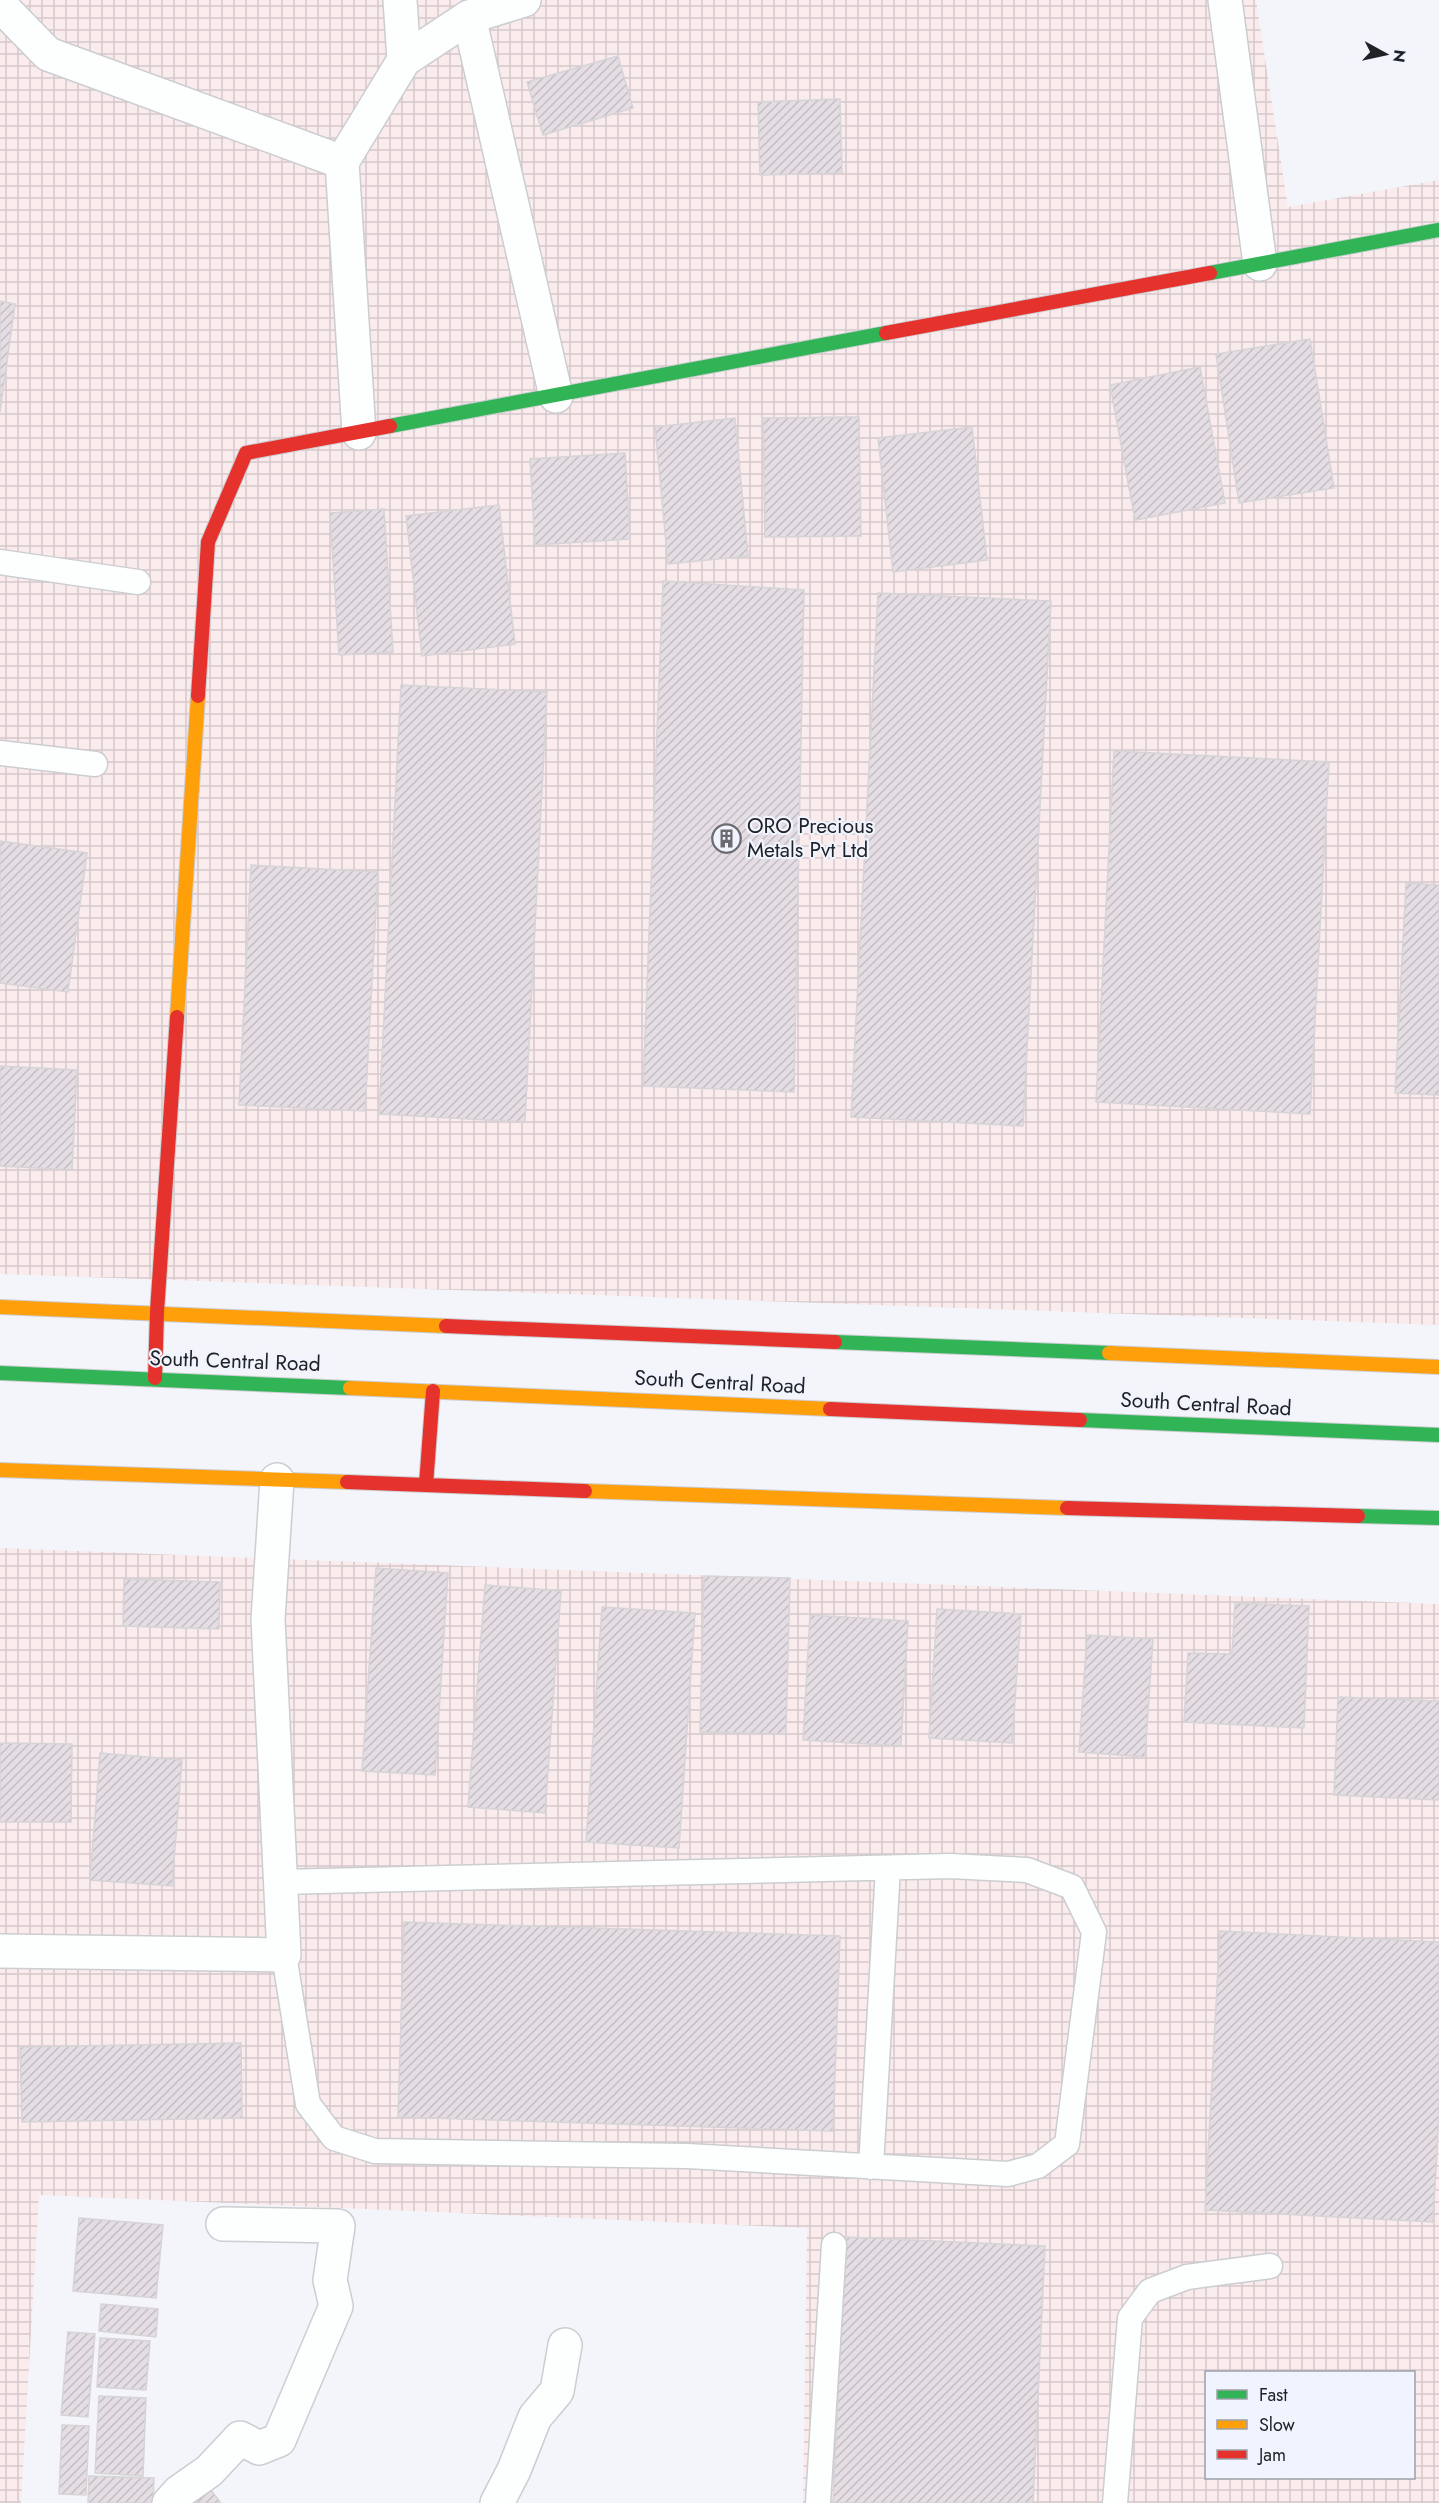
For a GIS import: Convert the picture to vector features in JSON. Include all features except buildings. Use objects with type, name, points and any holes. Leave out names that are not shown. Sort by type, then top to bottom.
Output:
[{"type":"street","points":[[400,0],[404,60]]},
{"type":"street","points":[[359,433],[342,162],[404,60],[469,17],[524,0]]},
{"type":"street","points":[[1224,0],[1260,264]]},
{"type":"street","points":[[0,5],[48,54],[342,162]]},
{"type":"street","points":[[469,17],[555,396]]},
{"type":"street","points":[[155,1378],[157,1312],[208,542],[246,453],[1439,230]]},
{"type":"street","points":[[0,1307],[1439,1367]]},
{"type":"street","name":"South Central Road","points":[[0,1373],[1439,1435]]},
{"type":"street","points":[[426,1485],[434,1391]]},
{"type":"street","points":[[0,1470],[1005,1506],[1439,1518]]},
{"type":"street","points":[[0,1951],[284,1955],[268,1619],[277,1480]]},
{"type":"street","points":[[169,2503],[179,2492],[209,2471],[240,2438],[259,2448],[279,2440],[336,2306],[330,2280],[338,2226],[223,2224]]},
{"type":"street","points":[[497,2503],[514,2470],[535,2417],[557,2391],[565,2345]]},
{"type":"lane","points":[[0,562],[138,582]]},
{"type":"lane","points":[[0,753],[95,764]]},
{"type":"lane","points":[[279,1882],[950,1866],[1027,1870],[1072,1887],[1094,1932],[1067,2144],[1038,2166],[1008,2174],[687,2156],[375,2151],[334,2138],[308,2104],[284,1955]]},
{"type":"lane","points":[[871,2167],[888,1868]]},
{"type":"lane","points":[[818,2503],[834,2245]]},
{"type":"lane","points":[[1115,2503],[1130,2318],[1150,2291],[1187,2277],[1270,2266]]},
{"type":"shaded area","points":[[0,0],[1256,0],[1288,207],[1439,180],[1439,1325],[0,1274]]},
{"type":"shaded area","points":[[0,1548],[1439,1604],[1439,2503],[803,2503],[807,2228],[39,2195],[21,2503],[0,2503]]},
{"type":"traffic: fast","points":[[1210,273],[1439,230]]},
{"type":"traffic: fast","points":[[390,426],[886,333]]},
{"type":"traffic: fast","points":[[835,1342],[1109,1353]]},
{"type":"traffic: fast","points":[[0,1373],[350,1388]]},
{"type":"traffic: fast","points":[[1080,1420],[1439,1435]]},
{"type":"traffic: fast","points":[[1358,1516],[1439,1518]]},
{"type":"traffic: slow","points":[[177,1017],[198,696]]},
{"type":"traffic: slow","points":[[0,1307],[446,1326]]},
{"type":"traffic: slow","points":[[1109,1353],[1439,1367]]},
{"type":"traffic: slow","points":[[350,1388],[830,1409]]},
{"type":"traffic: slow","points":[[0,1470],[347,1482]]},
{"type":"traffic: slow","points":[[585,1491],[1067,1508]]},
{"type":"traffic: jam","points":[[886,333],[1210,273]]},
{"type":"traffic: jam","points":[[198,696],[208,542],[246,453],[390,426]]},
{"type":"traffic: jam","points":[[155,1378],[157,1312],[177,1017]]},
{"type":"traffic: jam","points":[[446,1326],[835,1342]]},
{"type":"traffic: jam","points":[[426,1485],[433,1391]]},
{"type":"traffic: jam","points":[[830,1409],[1080,1420]]},
{"type":"traffic: jam","points":[[347,1482],[585,1491]]},
{"type":"traffic: jam","points":[[1067,1508],[1358,1516]]},
{"type":"place","name":"ORO Precious Metals Pvt Ltd","points":[[726,838]]}]
